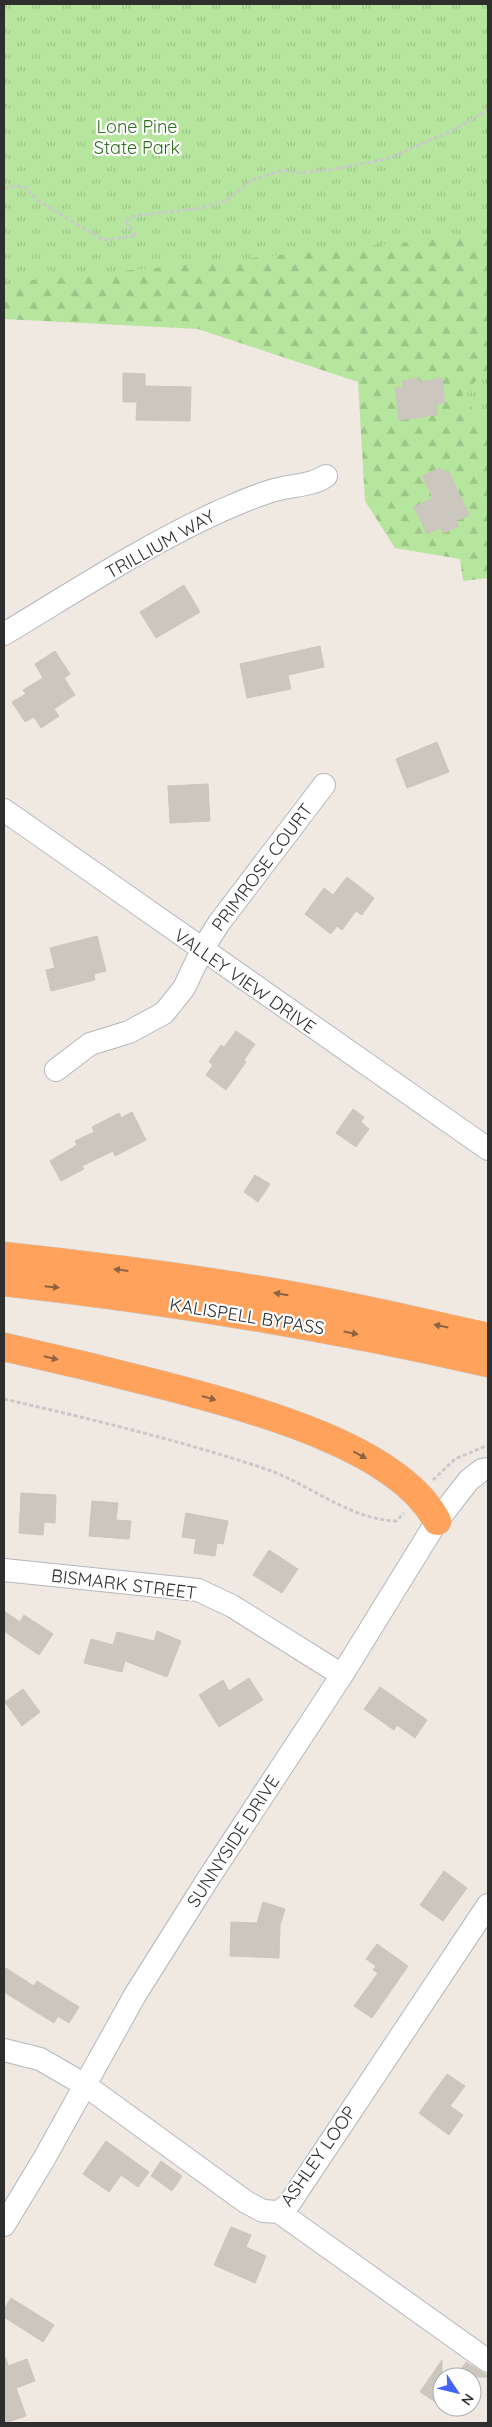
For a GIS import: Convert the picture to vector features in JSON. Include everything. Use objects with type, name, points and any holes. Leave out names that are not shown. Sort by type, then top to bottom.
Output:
[{"type":"highway","name":"KALISPELL BYPASS","points":[[4,1256],[154,1274],[245,1288],[336,1304],[488,1336]]},
{"type":"highway","name":"KALISPELL BYPASS","points":[[4,1282],[218,1310],[360,1335],[488,1363]]},
{"type":"highway","points":[[4,1347],[160,1385],[288,1422],[361,1455],[408,1485],[419,1496],[437,1521]]},
{"type":"street","name":"TRILLIUM WAY","points":[[4,634],[132,558],[211,516],[251,497],[276,489],[314,482],[326,476]]},
{"type":"street","name":"PRIMROSE COURT","points":[[56,1070],[90,1044],[129,1032],[164,1013],[184,988],[202,950],[219,923],[324,785]]},
{"type":"street","name":"VALLEY VIEW DRIVE","points":[[4,810],[488,1149]]},
{"type":"street","name":"SUNNYSIDE DRIVE","points":[[4,2225],[44,2159],[136,1994],[208,1879],[342,1675],[437,1521],[469,1480],[485,1470]]},
{"type":"street","name":"BISMARK STREET","points":[[4,1570],[198,1590],[232,1606],[342,1675]]},
{"type":"street","name":"ASHLEY LOOP","points":[[4,2050],[40,2059],[85,2085],[246,2202],[263,2210],[279,2212],[289,2204],[488,1905]]},
{"type":"street","points":[[279,2212],[488,2361]]},
{"type":"path","points":[[4,188],[17,186],[26,188],[38,201],[58,211],[103,240],[136,236],[125,221],[131,217],[161,211],[203,208],[225,201],[252,180],[284,170],[296,172],[329,170],[386,159],[449,132],[488,110]]},
{"type":"path","points":[[4,1399],[180,1443],[266,1469],[360,1515],[382,1521],[396,1521],[455,1459],[488,1445]]},
{"type":"green space","name":"Lone Pine State Park","points":[[4,4],[488,4],[488,578],[463,581],[460,559],[395,548],[365,501],[358,382],[198,329],[4,319]]},
{"type":"green space","name":"Lone Pine State Park","points":[[4,4],[488,4],[488,234],[4,283]]},
{"type":"green space","points":[[488,369],[488,429],[462,395]]},
{"type":"building","points":[[123,373],[145,374],[145,386],[191,387],[190,421],[136,420],[137,402],[123,402]]},
{"type":"building","points":[[419,378],[420,382],[442,378],[445,403],[436,404],[437,415],[399,420],[395,388],[403,387],[402,381]]},
{"type":"building","points":[[440,468],[442,472],[448,470],[469,515],[456,521],[459,526],[443,533],[440,528],[427,534],[414,507],[433,498],[422,476]]},
{"type":"building","points":[[184,585],[200,612],[156,638],[140,612]]},
{"type":"building","points":[[320,646],[324,667],[288,675],[291,689],[247,698],[240,664]]},
{"type":"building","points":[[55,651],[70,674],[64,678],[75,695],[54,709],[59,716],[41,728],[34,717],[25,722],[12,702],[26,694],[23,690],[43,678],[35,664]]},
{"type":"building","points":[[437,742],[449,772],[407,788],[396,759]]},
{"type":"building","points":[[208,784],[210,821],[170,823],[168,786]]},
{"type":"building","points":[[347,877],[374,898],[362,915],[356,911],[342,930],[337,926],[331,934],[305,914],[324,888],[333,895]]},
{"type":"building","points":[[97,936],[106,971],[94,974],[95,980],[51,991],[46,970],[55,968],[50,948]]},
{"type":"building","points":[[236,1031],[255,1044],[244,1060],[246,1062],[226,1090],[206,1075],[213,1065],[209,1062],[221,1045],[224,1047]]},
{"type":"building","points":[[353,1109],[364,1117],[361,1122],[369,1129],[356,1147],[336,1133]]},
{"type":"building","points":[[132,1112],[146,1140],[115,1156],[113,1151],[82,1166],[84,1169],[61,1181],[50,1161],[77,1145],[75,1141],[94,1132],[92,1127],[119,1113],[121,1118]]},
{"type":"building","points":[[255,1175],[270,1184],[258,1202],[244,1192]]},
{"type":"building","points":[[21,1493],[56,1495],[55,1523],[44,1522],[43,1535],[19,1533]]},
{"type":"building","points":[[92,1501],[118,1503],[116,1520],[131,1521],[129,1539],[89,1536]]},
{"type":"building","points":[[186,1513],[228,1521],[223,1544],[217,1543],[215,1556],[194,1553],[196,1539],[182,1537]]},
{"type":"building","points":[[269,1550],[298,1569],[282,1593],[253,1575]]},
{"type":"building","points":[[4,1611],[20,1622],[24,1615],[53,1634],[39,1655],[4,1631]]},
{"type":"building","points":[[157,1631],[181,1641],[167,1677],[125,1661],[122,1672],[84,1663],[91,1639],[113,1645],[117,1632],[154,1641]]},
{"type":"building","points":[[249,1678],[263,1700],[219,1727],[199,1695],[223,1680],[229,1691]]},
{"type":"building","points":[[380,1687],[427,1720],[415,1738],[397,1725],[394,1730],[364,1709]]},
{"type":"building","points":[[23,1689],[40,1712],[22,1726],[5,1702]]},
{"type":"building","points":[[444,1871],[467,1888],[443,1921],[420,1905]]},
{"type":"building","points":[[263,1902],[285,1909],[280,1925],[279,1958],[230,1956],[231,1922],[257,1923]]},
{"type":"building","points":[[377,1944],[408,1966],[372,2018],[354,2006],[378,1973],[373,1970],[376,1966],[366,1959]]},
{"type":"building","points":[[4,1967],[34,1986],[37,1981],[79,2007],[69,2023],[58,2016],[54,2023],[4,1992]]},
{"type":"building","points":[[447,2074],[465,2086],[450,2106],[463,2115],[449,2135],[419,2113]]},
{"type":"building","points":[[106,2141],[149,2172],[138,2187],[121,2175],[109,2192],[83,2174]]},
{"type":"building","points":[[161,2161],[182,2176],[172,2191],[151,2176]]},
{"type":"building","points":[[231,2227],[251,2235],[246,2247],[266,2256],[255,2283],[214,2265]]},
{"type":"building","points":[[11,2298],[54,2325],[43,2342],[4,2317],[4,2309]]},
{"type":"building","points":[[4,2358],[6,2358],[8,2366],[27,2359],[35,2381],[16,2388],[26,2416],[5,2423]]},
{"type":"building","points":[[442,2360],[442,2367],[437,2367]]},
{"type":"building","points":[[466,2362],[474,2367],[463,2367]]},
{"type":"building","points":[[482,2372],[488,2376],[482,2377]]},
{"type":"building","points":[[432,2375],[432,2400],[420,2392]]}]
